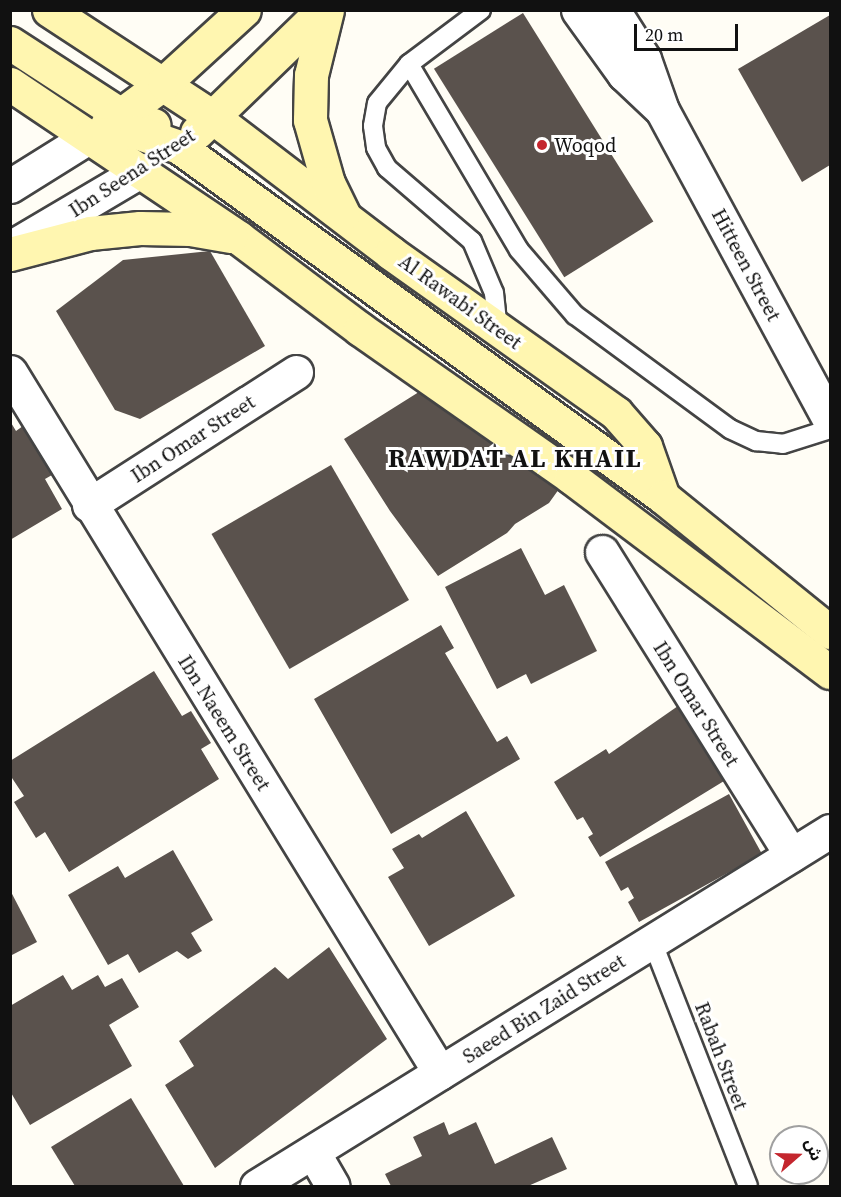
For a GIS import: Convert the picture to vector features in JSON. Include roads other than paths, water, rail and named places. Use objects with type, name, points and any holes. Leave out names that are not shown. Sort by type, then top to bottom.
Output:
[{"type":"street","name":"Al Rawabi Street","points":[[49,10],[164,83],[214,118],[635,431],[655,469],[663,497]]},
{"type":"street","points":[[10,186],[90,136],[164,83],[244,10]]},
{"type":"street","points":[[325,10],[311,75],[310,120],[328,183],[344,216]]},
{"type":"street","name":"Ibn Seena Street","points":[[10,248],[179,147],[214,118],[325,10]]},
{"type":"street","name":"Hitteen Street","points":[[578,10],[624,74],[662,110]]},
{"type":"street","name":"Hitteen Street","points":[[614,10],[644,59],[662,110],[831,421]]},
{"type":"street","points":[[10,43],[121,115],[168,127],[214,118]]},
{"type":"street","points":[[10,84],[142,170],[239,238],[360,329],[571,477],[831,672]]},
{"type":"street","points":[[90,136],[136,132],[179,147],[663,497],[826,624]]},
{"type":"street","points":[[10,254],[90,234],[140,228],[190,229],[239,238]]},
{"type":"street","name":"Ibn Naeem Street","points":[[10,372],[89,505],[440,1073]]},
{"type":"street","name":"Ibn Omar Street","points":[[89,505],[296,372]]},
{"type":"street","name":"Ibn Omar Street","points":[[602,552],[790,855]]},
{"type":"street","name":"Saeed Bin Zaid Street","points":[[257,1186],[831,831]]},
{"type":"street","points":[[313,1152],[333,1186]]},
{"type":"lane","points":[[481,10],[409,64],[376,103],[373,126],[376,148],[387,168],[405,187],[472,241],[494,293],[498,329]]},
{"type":"lane","points":[[409,64],[519,250],[575,315],[729,429],[756,441],[783,444],[831,429]]},
{"type":"lane","name":"Rabah Street","points":[[652,941],[748,1186]]},
{"type":"place","name":"Woqod","points":[[542,145]]},
{"type":"district","name":"RAWDAT AL KHAIL","points":[[515,459]]}]
